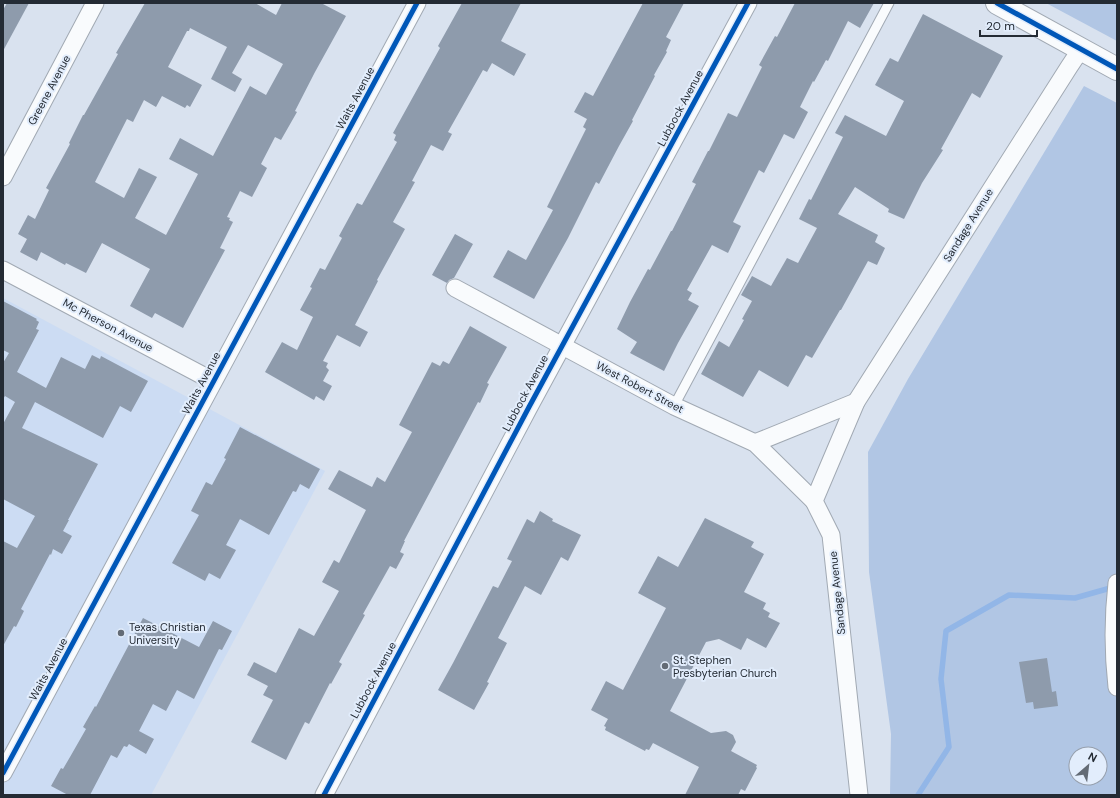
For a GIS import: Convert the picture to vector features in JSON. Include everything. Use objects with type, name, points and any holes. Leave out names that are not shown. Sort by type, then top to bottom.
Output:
[{"type":"street","name":"Greene Avenue","points":[[3,177],[95,3]]},
{"type":"street","name":"Waits Avenue","points":[[3,773],[417,3]]},
{"type":"street","name":"Lubbock Avenue","points":[[324,795],[522,419],[748,3]]},
{"type":"street","points":[[997,3],[1117,69]]},
{"type":"street","name":"Sandage Avenue","points":[[859,795],[831,535],[814,501],[856,402],[1069,66],[1087,53]]},
{"type":"street","name":"Mc Pherson Avenue","points":[[3,270],[213,381]]},
{"type":"street","name":"West Robert Street","points":[[455,288],[674,406],[755,443],[814,501]]},
{"type":"street","points":[[755,443],[856,402]]},
{"type":"street","points":[[1117,583],[1114,646],[1117,687]]},
{"type":"lane","points":[[674,406],[889,3]]},
{"type":"shaded area","points":[[1046,3],[1117,3],[1117,41]]},
{"type":"shaded area","points":[[1084,86],[1117,103],[1117,795],[890,795],[891,734],[869,572],[868,452],[908,379]]},
{"type":"shaded area","name":"Texas Christian University","points":[[3,298],[325,471],[151,795],[3,795]]},
{"type":"building","points":[[7,3],[29,3],[3,51],[3,10]]},
{"type":"building","points":[[145,3],[255,3],[276,15],[282,3],[321,3],[346,16],[315,72],[295,111],[297,112],[281,140],[275,137],[261,164],[267,168],[252,197],[240,191],[227,217],[233,222],[220,248],[225,250],[183,328],[155,313],[152,318],[130,306],[150,269],[102,243],[86,273],[66,263],[65,265],[41,252],[37,261],[20,252],[27,239],[18,234],[28,215],[35,219],[49,190],[46,188],[70,144],[69,143],[83,115],[118,54],[116,53]],"holes":[[[190,28],[227,47],[211,79],[235,92],[242,79],[232,73],[248,45],[283,64],[266,95],[250,86],[213,156],[180,138],[169,159],[198,174],[166,235],[135,218],[157,177],[139,168],[124,198],[95,182],[127,119],[133,122],[144,100],[156,107],[162,96],[185,108],[187,105],[190,107],[202,85],[168,67],[187,31],[189,31]]]},
{"type":"building","points":[[462,3],[521,3],[501,41],[526,54],[514,76],[492,63],[487,72],[483,70],[448,132],[452,134],[443,151],[431,145],[412,181],[415,182],[393,222],[405,229],[377,280],[378,281],[355,325],[368,332],[360,347],[337,335],[323,361],[328,363],[326,367],[329,370],[323,381],[332,386],[324,401],[316,396],[314,400],[265,372],[282,342],[297,350],[313,317],[300,310],[312,288],[310,287],[320,268],[325,270],[342,238],[339,236],[357,203],[362,205],[397,142],[394,140],[396,135],[393,133],[440,48],[438,46]]},
{"type":"building","points":[[643,3],[684,3],[666,37],[671,40],[666,51],[667,52],[654,75],[655,76],[632,120],[633,121],[599,184],[596,182],[568,238],[534,299],[493,277],[508,250],[526,260],[553,210],[547,207],[586,129],[583,127],[587,119],[574,112],[585,92],[593,96]]},
{"type":"building","points":[[795,3],[874,3],[860,28],[848,21],[828,61],[826,60],[814,82],[813,81],[800,107],[808,112],[794,139],[784,134],[764,173],[759,170],[733,222],[741,226],[728,253],[712,245],[687,290],[692,293],[688,300],[699,306],[664,371],[630,353],[637,342],[617,329],[648,269],[650,270],[672,231],[696,184],[692,182],[728,113],[737,117],[762,67],[759,65],[775,36],[777,37]]},
{"type":"building","points":[[923,14],[1003,56],[980,98],[972,93],[941,149],[943,150],[922,183],[904,219],[888,212],[889,209],[855,187],[838,214],[878,235],[875,242],[885,248],[877,265],[868,261],[812,358],[806,355],[788,387],[759,370],[743,397],[701,374],[719,341],[729,347],[744,320],[742,319],[752,301],[741,295],[752,276],[771,286],[787,258],[798,263],[817,228],[799,219],[809,199],[811,200],[843,137],[835,133],[845,115],[886,136],[904,101],[875,85],[890,58],[898,62]]},
{"type":"building","points":[[455,234],[473,244],[454,278],[449,280],[447,283],[432,275]]},
{"type":"building","points":[[3,301],[37,319],[36,320],[39,322],[36,329],[39,330],[17,372],[46,388],[61,357],[85,369],[92,355],[100,359],[101,356],[148,381],[131,412],[120,406],[103,438],[35,402],[22,428],[98,464],[63,531],[72,536],[62,554],[53,549],[21,609],[24,611],[16,627],[14,626],[3,646],[3,541],[17,548],[35,516],[3,499],[3,424],[15,402],[5,396],[3,399],[3,363],[9,353],[3,350]]},
{"type":"building","points":[[470,326],[507,347],[487,383],[489,384],[480,403],[478,402],[404,541],[400,552],[404,554],[396,569],[390,566],[363,614],[365,615],[339,662],[342,664],[331,684],[330,683],[309,724],[305,722],[286,760],[251,742],[273,700],[263,695],[268,686],[247,675],[254,662],[276,673],[299,628],[314,636],[339,591],[322,582],[334,560],[339,563],[366,510],[328,489],[339,470],[372,487],[377,477],[385,482],[412,432],[399,425],[432,362],[440,366],[443,361],[449,364]]},
{"type":"building","points":[[240,427],[320,469],[309,489],[300,484],[296,492],[293,491],[269,535],[240,519],[226,545],[236,550],[220,579],[209,573],[205,581],[172,563],[199,515],[191,511],[206,482],[212,485],[226,459],[224,458]]},
{"type":"building","points":[[540,511],[553,519],[552,521],[581,535],[568,561],[561,557],[541,595],[525,586],[498,638],[507,643],[487,682],[489,683],[474,710],[438,690],[493,586],[498,588],[512,561],[507,559],[527,519],[534,523]]},
{"type":"building","name":"St. Stephen Presbyterian Church","points":[[705,518],[754,542],[751,547],[764,554],[744,592],[766,603],[763,609],[770,613],[768,617],[780,623],[766,648],[747,638],[741,650],[719,639],[706,642],[670,711],[711,733],[726,731],[733,735],[736,742],[731,751],[757,765],[757,768],[745,791],[741,789],[738,795],[685,795],[699,767],[653,743],[649,750],[646,749],[645,751],[605,730],[606,727],[604,726],[608,719],[591,710],[606,681],[623,690],[666,608],[638,593],[658,556],[678,567]]},
{"type":"building","points":[[143,618],[199,647],[213,621],[232,631],[222,650],[219,649],[194,699],[177,690],[166,711],[153,704],[139,731],[154,739],[146,754],[129,744],[127,747],[124,746],[117,758],[111,755],[90,795],[68,795],[51,786],[61,768],[63,769],[86,729],[83,727],[95,706],[96,707]]},
{"type":"building","points":[[1047,658],[1052,692],[1056,691],[1058,706],[1034,709],[1033,702],[1026,703],[1019,662]]},
{"type":"waterway","points":[[918,795],[949,747],[941,679],[946,631],[1009,595],[1075,598],[1114,587]]},
{"type":"cycle path","points":[[3,773],[417,3]]},
{"type":"cycle path","points":[[324,795],[529,407],[748,3]]},
{"type":"cycle path","points":[[997,3],[1117,69]]},
{"type":"place","name":"Texas Christian University","points":[[121,633]]},
{"type":"place","name":"St. Stephen Presbyterian Church","points":[[665,666]]}]
